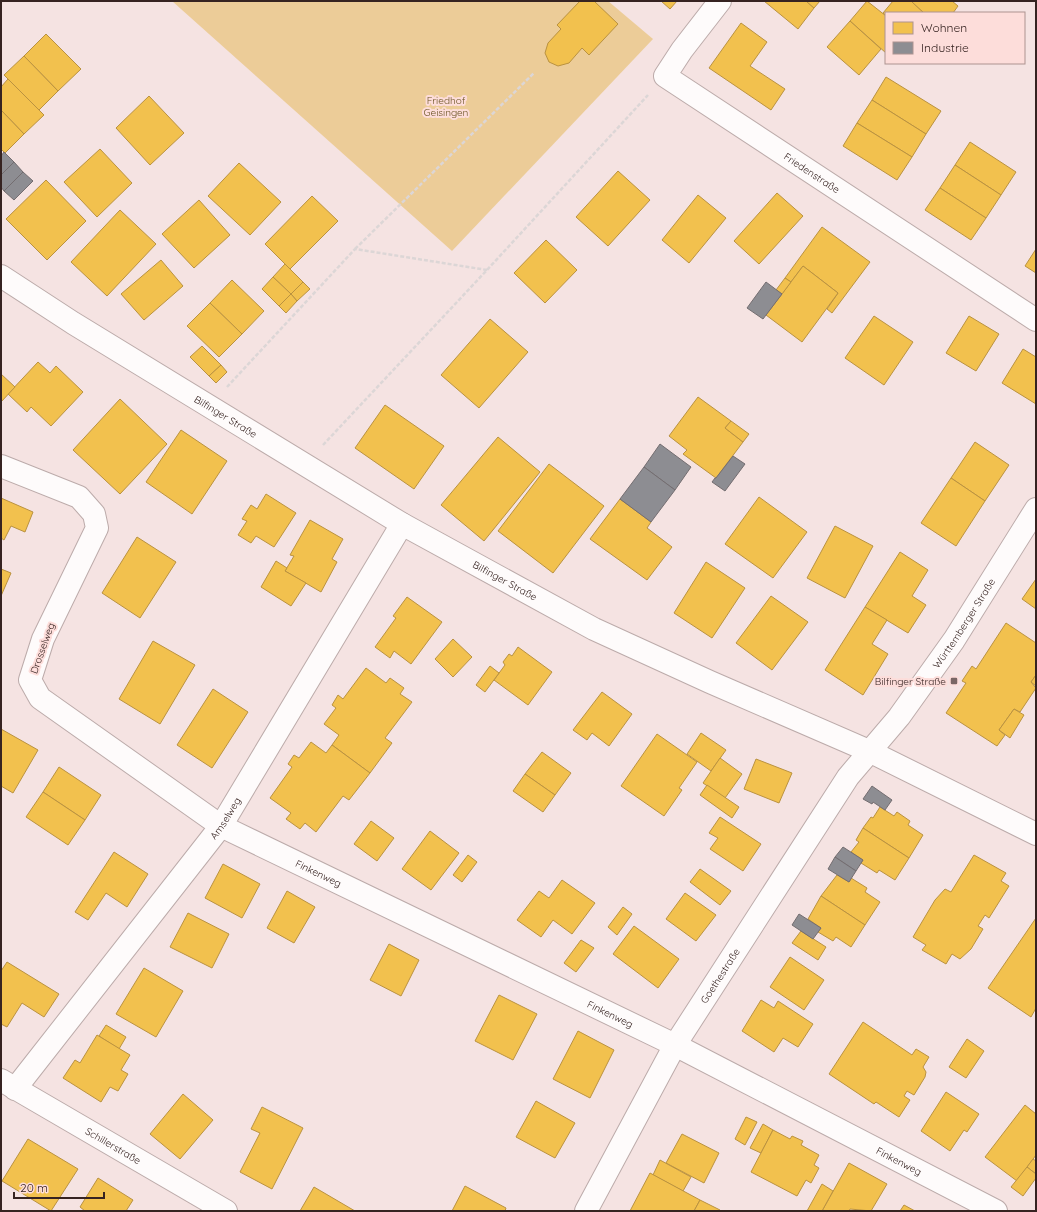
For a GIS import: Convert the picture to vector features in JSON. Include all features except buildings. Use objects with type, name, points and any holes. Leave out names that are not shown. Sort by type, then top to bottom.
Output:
[{"type":"street","points":[[665,76],[682,50],[720,1]]},
{"type":"street","name":"Friedenstraße","points":[[665,76],[1036,320]]},
{"type":"street","name":"Bilfinger Straße","points":[[1,276],[73,323],[210,406],[304,466],[402,524],[594,629],[710,682],[869,751],[1036,834]]},
{"type":"street","name":"Drosselweg","points":[[1,466],[79,497],[94,514],[96,528],[43,639],[30,680],[40,698],[221,826]]},
{"type":"street","name":"Württemberger Straße","points":[[869,751],[899,717],[954,640],[1036,509]]},
{"type":"street","name":"Amselweg","points":[[8,1084],[221,826],[402,524]]},
{"type":"street","name":"Goethestraße","points":[[586,1211],[675,1045],[848,777],[869,751]]},
{"type":"street","name":"Finkenweg","points":[[221,826],[675,1045],[996,1211]]},
{"type":"street","name":"Schillerstraße","points":[[8,1084],[226,1211]]},
{"type":"path","points":[[210,406],[355,249],[534,73]]},
{"type":"path","points":[[304,466],[665,76]]},
{"type":"path","points":[[355,249],[487,270]]},
{"type":"green space","name":"Friedhof Geisingen","points":[[172,1],[608,1],[653,39],[452,251]]},
{"type":"place","name":"Bilfinger Straße","points":[[954,681]]}]
